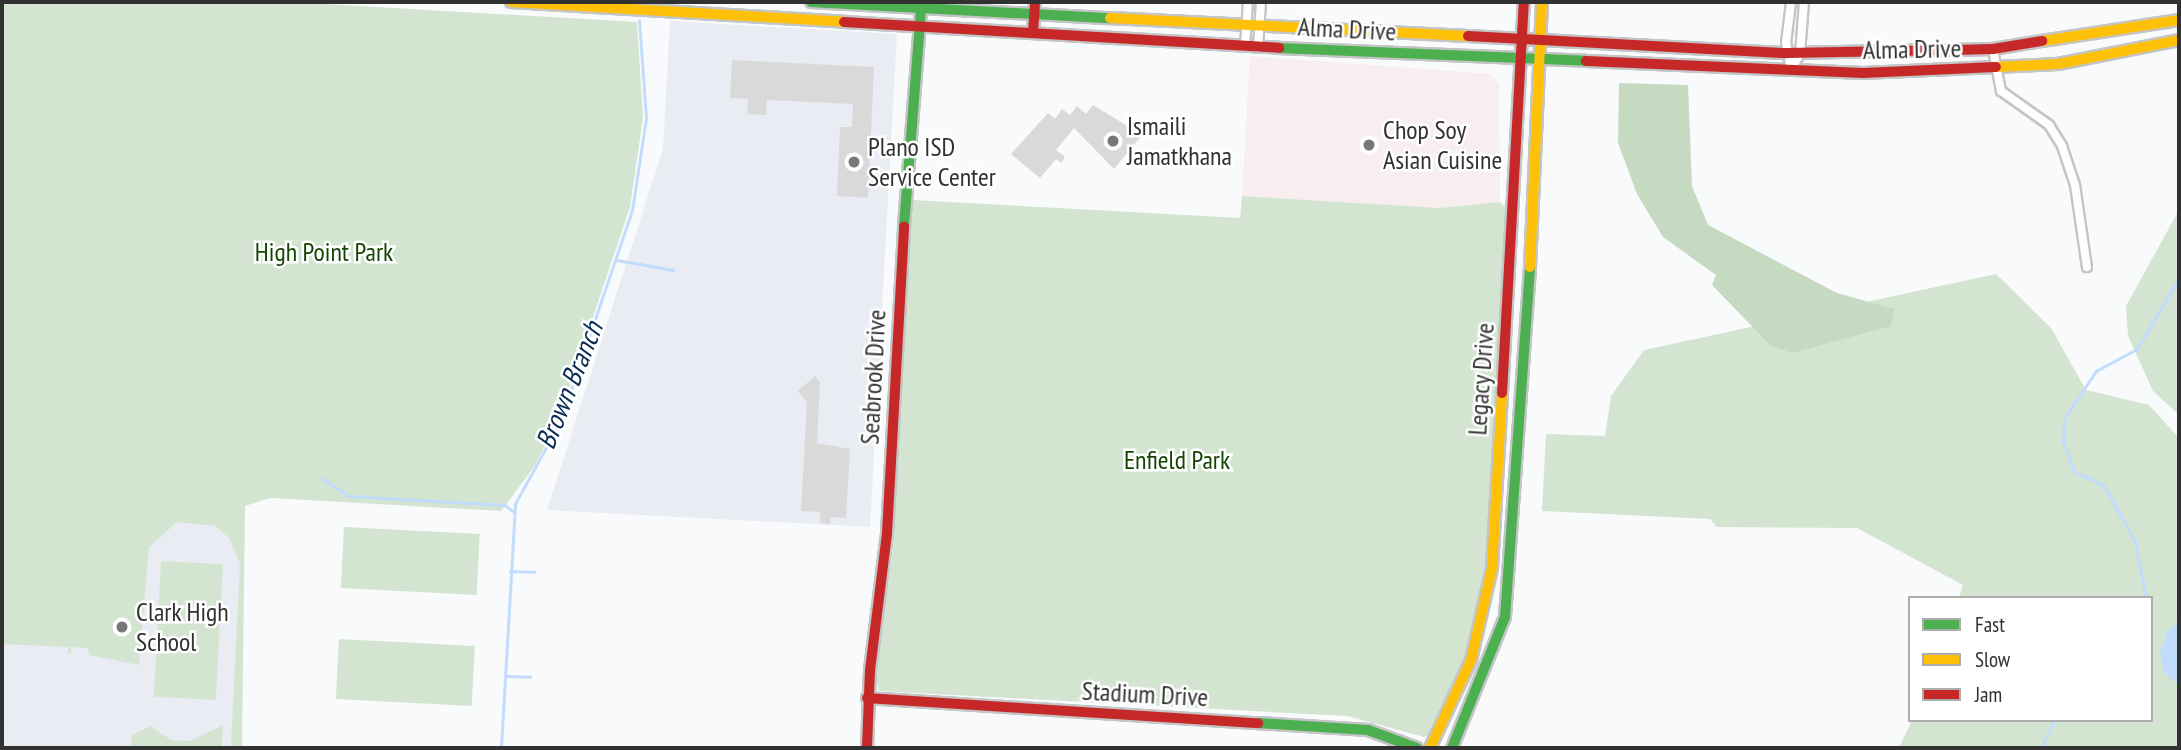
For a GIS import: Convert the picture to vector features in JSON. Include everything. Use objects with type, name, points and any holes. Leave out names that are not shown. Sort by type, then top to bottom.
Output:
[{"type":"main road","name":"Alma Drive","points":[[511,2],[1034,32],[1258,48],[1791,70],[1996,70],[2179,40]]},
{"type":"main road","points":[[723,2],[724,14]]},
{"type":"main road","name":"Alma Drive","points":[[811,2],[1787,54],[1993,49],[2114,34],[2179,20]]},
{"type":"main road","points":[[1034,32],[1035,2]]},
{"type":"main road","name":"Legacy Drive","points":[[1430,748],[1454,704],[1485,613],[1507,337],[1524,2]]},
{"type":"main road","name":"Legacy Drive","points":[[1452,748],[1505,617],[1527,336],[1542,2]]},
{"type":"main road","name":"Seabrook Drive","points":[[867,748],[867,698],[887,533],[917,25],[921,8]]},
{"type":"main road","points":[[1361,31],[1362,52]]},
{"type":"main road","points":[[2114,34],[2118,52]]},
{"type":"main road","points":[[1683,65],[1684,47]]},
{"type":"main road","points":[[1514,199],[1534,200]]},
{"type":"main road","points":[[1507,337],[1527,336]]},
{"type":"main road","name":"Stadium Drive","points":[[867,698],[1368,730],[1417,748]]},
{"type":"street","points":[[1245,47],[1248,2]]},
{"type":"street","points":[[1258,48],[1261,2]]},
{"type":"street","points":[[1791,2],[1787,54],[1791,70]]},
{"type":"street","points":[[1791,70],[1800,54],[1804,2]]},
{"type":"street","points":[[1993,49],[2001,91],[2049,125],[2062,146],[2075,185],[2087,267]]},
{"type":"shaded area","points":[[670,21],[897,34],[870,527],[547,510],[663,149]]},
{"type":"shaded area","points":[[1250,56],[1491,74],[1499,84],[1500,202],[1439,208],[1242,196]]},
{"type":"shaded area","name":"Clark High School","points":[[2,496],[245,504],[236,748],[2,748]]},
{"type":"green space","name":"High Point Park","points":[[2,2],[291,2],[637,22],[643,118],[630,207],[558,421],[534,467],[501,511],[270,498],[245,506],[242,748],[131,748],[132,735],[151,726],[171,740],[190,741],[223,725],[222,746],[231,746],[240,563],[229,538],[215,526],[177,522],[149,547],[139,665],[89,655],[88,648],[71,647],[71,654],[68,654],[68,647],[2,644]]},
{"type":"green space","points":[[1619,83],[1688,85],[1692,186],[1708,225],[1837,293],[1894,309],[1891,326],[1792,353],[1771,346],[1712,285],[1716,275],[1663,237],[1637,194],[1618,143]]},
{"type":"green space","name":"Enfield Park","points":[[1242,196],[1439,208],[1500,202],[1506,208],[1489,553],[1462,668],[1432,734],[1424,737],[1347,716],[879,691],[875,674],[893,549],[912,200],[1240,218]]},
{"type":"green space","points":[[2179,210],[2179,415],[2153,391],[2128,336],[2126,306]]},
{"type":"green space","points":[[1996,274],[2051,328],[2086,390],[2149,405],[2179,438],[2179,748],[1899,748],[1911,722],[2153,722],[2153,596],[1960,596],[1963,585],[1857,528],[1717,527],[1710,519],[1542,511],[1546,434],[1605,436],[1611,396],[1644,350]]},
{"type":"green space","points":[[344,527],[480,534],[477,595],[341,588]]},
{"type":"green space","points":[[161,561],[223,564],[216,700],[154,697]]},
{"type":"green space","points":[[339,639],[475,646],[472,706],[336,699]]},
{"type":"water","points":[[2179,621],[2179,686],[2163,671],[2160,652],[2167,632]]},
{"type":"building","name":"Plano ISD Service Center","points":[[732,60],[874,67],[868,198],[837,196],[840,127],[852,127],[853,104],[767,100],[766,115],[747,114],[748,99],[730,98]]},
{"type":"building","name":"Ismaili Jamatkhana","points":[[1093,105],[1142,135],[1114,169],[1074,128],[1056,150],[1065,157],[1061,163],[1056,159],[1040,178],[1011,154],[1048,113],[1055,119],[1062,109],[1070,115],[1077,106],[1086,114]]},
{"type":"building","points":[[815,376],[820,382],[817,443],[850,449],[846,518],[830,517],[830,524],[820,523],[820,512],[801,511],[807,402],[798,391]]},
{"type":"waterway","name":"Brown Branch","points":[[501,748],[515,504],[560,422],[632,211],[646,118],[639,21]]},
{"type":"waterway","points":[[617,260],[673,270]]},
{"type":"waterway","points":[[2146,596],[2135,542],[2104,486],[2074,472],[2063,441],[2064,419],[2096,371],[2137,349],[2179,278]]},
{"type":"waterway","points":[[322,478],[349,496],[505,505],[513,511]]},
{"type":"waterway","points":[[510,571],[534,572]]},
{"type":"waterway","points":[[506,676],[530,677]]},
{"type":"waterway","points":[[2041,748],[2053,722]]},
{"type":"traffic: fast","points":[[811,2],[1110,18]]},
{"type":"traffic: fast","points":[[904,226],[921,8]]},
{"type":"traffic: fast","points":[[1279,48],[1586,61]]},
{"type":"traffic: fast","points":[[1452,748],[1505,617],[1530,267]]},
{"type":"traffic: fast","points":[[1258,723],[1368,730],[1417,748]]},
{"type":"traffic: slow","points":[[511,2],[844,22]]},
{"type":"traffic: slow","points":[[1530,267],[1542,2]]},
{"type":"traffic: slow","points":[[1110,18],[1468,36]]},
{"type":"traffic: slow","points":[[2042,41],[2179,20]]},
{"type":"traffic: slow","points":[[1996,67],[2058,64],[2179,40]]},
{"type":"traffic: slow","points":[[1430,748],[1471,660],[1492,568],[1502,393]]},
{"type":"traffic: jam","points":[[1033,32],[1035,2]]},
{"type":"traffic: jam","points":[[1502,393],[1524,2]]},
{"type":"traffic: jam","points":[[844,22],[1279,48]]},
{"type":"traffic: jam","points":[[1468,36],[1787,53],[1993,49],[2042,41]]},
{"type":"traffic: jam","points":[[1586,61],[1863,73],[1996,67]]},
{"type":"traffic: jam","points":[[867,748],[870,670],[887,533],[904,226]]},
{"type":"traffic: jam","points":[[867,698],[1258,723]]},
{"type":"place","name":"Ismaili Jamatkhana","points":[[1113,141]]},
{"type":"place","name":"Chop Soy Asian Cuisine","points":[[1369,145]]},
{"type":"place","name":"Plano ISD Service Center","points":[[854,162]]},
{"type":"place","name":"Clark High School","points":[[122,627]]}]
